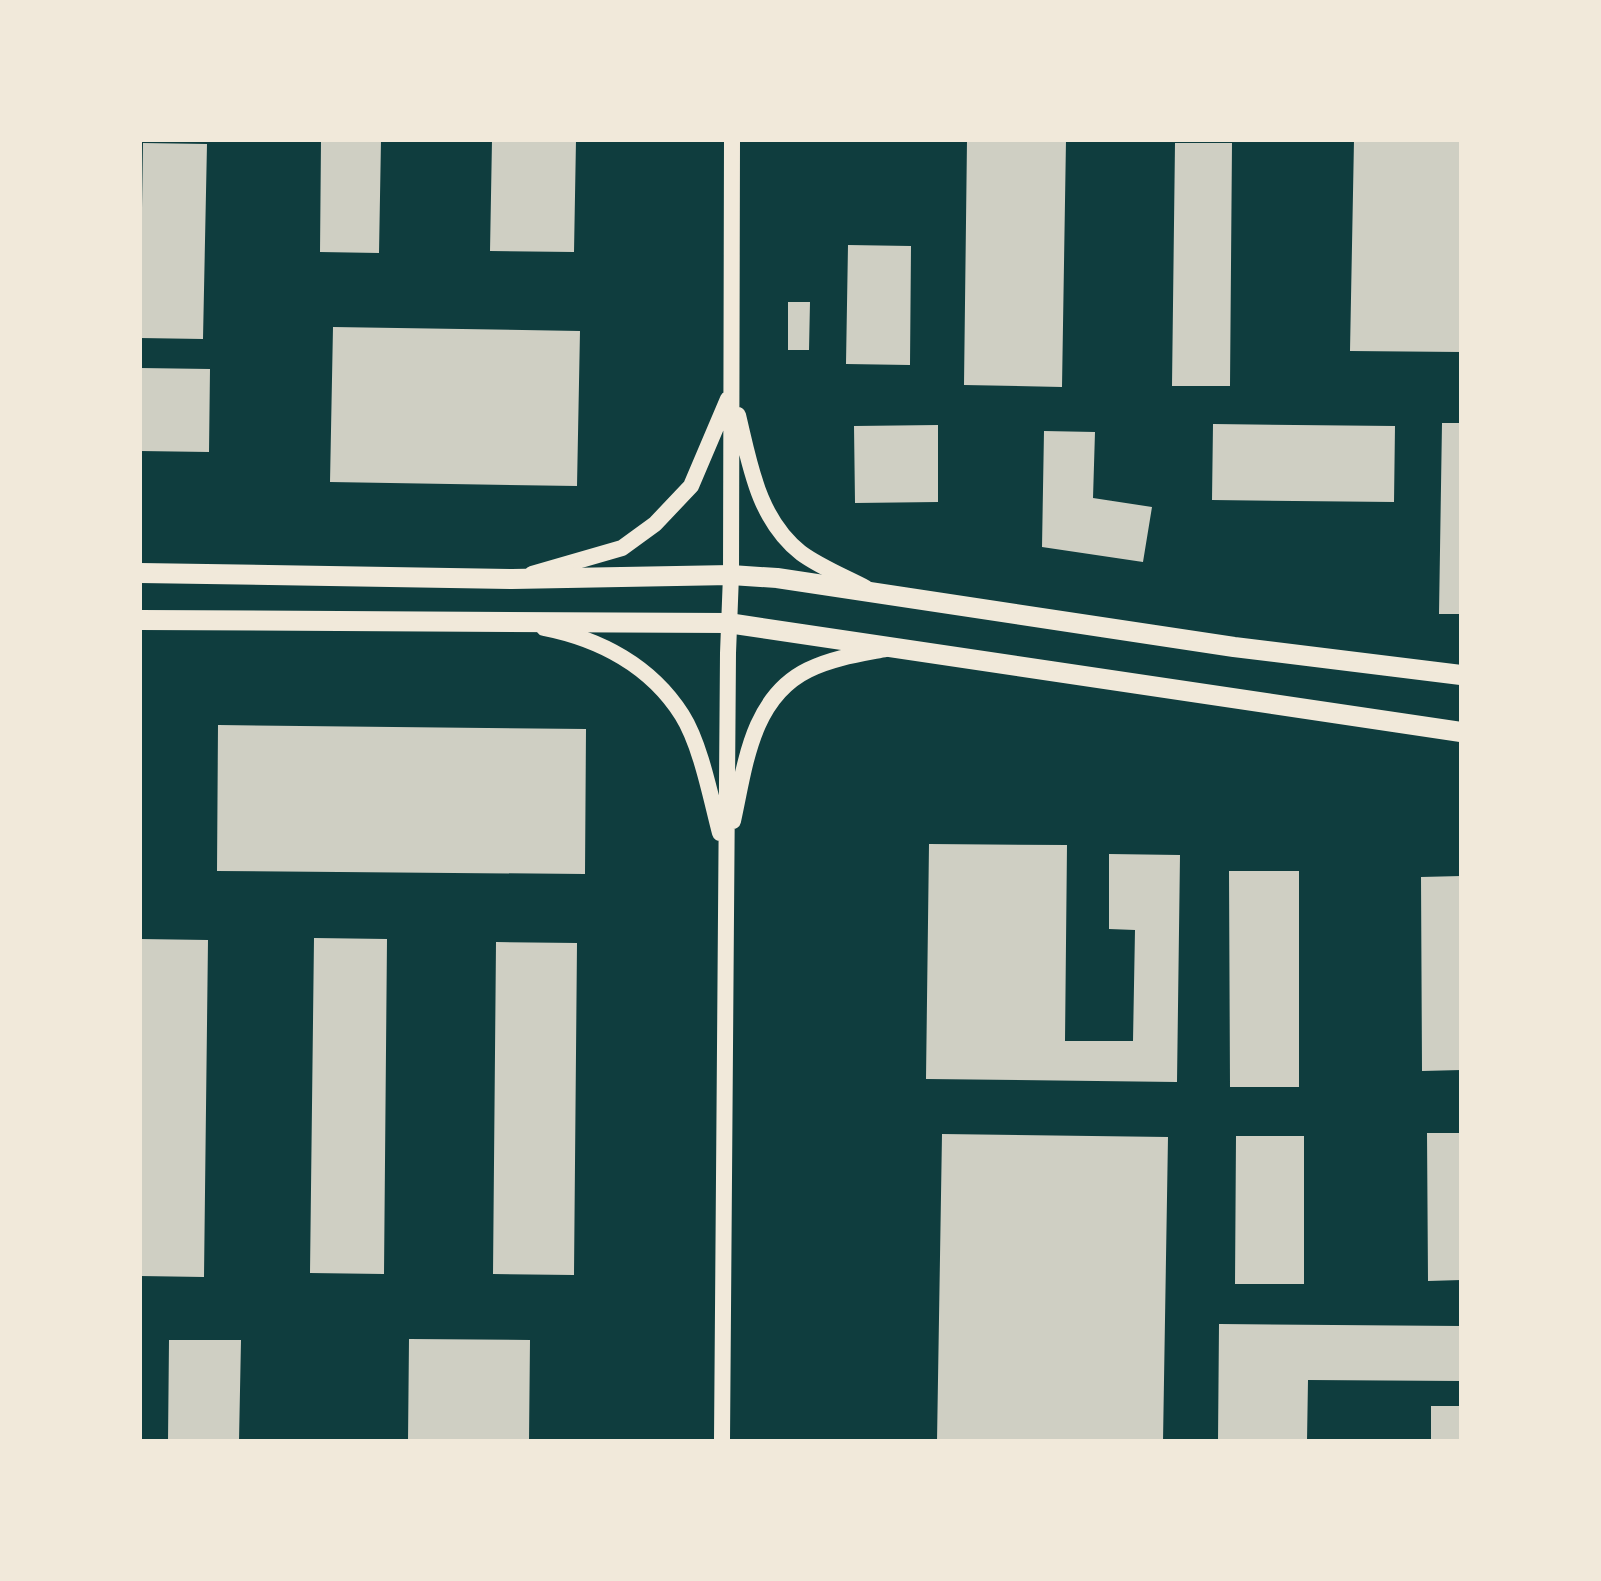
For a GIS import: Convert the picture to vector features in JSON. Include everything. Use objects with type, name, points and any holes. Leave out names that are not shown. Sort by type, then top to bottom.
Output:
[{"type":"main road","points":[[722,1441],[732,140]]},
{"type":"main road","points":[[512,579],[622,548],[655,524],[691,486],[732,391]]},
{"type":"main road","points":[[732,391],[759,496],[774,524],[801,553],[874,593]]},
{"type":"main road","points":[[140,573],[512,579],[731,575],[777,578],[1234,647],[1461,675]]},
{"type":"main road","points":[[140,620],[728,623],[1461,732]]},
{"type":"main road","points":[[512,622],[578,635],[627,659],[661,687],[684,717],[701,761],[726,854]]},
{"type":"main road","points":[[726,854],[753,734],[777,693],[806,671],[843,658],[893,648]]},
{"type":"building","points":[[321,140],[381,140],[379,253],[320,252]]},
{"type":"building","points":[[492,140],[576,140],[574,252],[490,251]]},
{"type":"building","points":[[967,140],[1066,140],[1062,387],[964,385]]},
{"type":"building","points":[[1354,140],[1461,140],[1461,352],[1350,351]]},
{"type":"building","points":[[143,143],[207,144],[203,339],[140,338]]},
{"type":"building","points":[[1175,143],[1232,143],[1230,386],[1172,386]]},
{"type":"building","points":[[848,245],[911,246],[910,365],[846,364]]},
{"type":"building","points":[[788,302],[810,302],[809,350],[788,350]]},
{"type":"building","points":[[333,327],[580,331],[577,486],[330,482]]},
{"type":"building","points":[[140,368],[210,369],[209,452],[140,451]]},
{"type":"building","points":[[1442,423],[1461,423],[1461,614],[1439,614]]},
{"type":"building","points":[[1213,424],[1395,426],[1394,502],[1212,500]]},
{"type":"building","points":[[938,425],[938,502],[855,503],[854,426]]},
{"type":"building","points":[[1044,431],[1095,432],[1093,498],[1152,507],[1143,562],[1042,547]]},
{"type":"building","points":[[218,725],[586,729],[585,874],[217,871]]},
{"type":"building","points":[[929,844],[1067,845],[1065,1041],[1133,1041],[1135,930],[1109,929],[1109,854],[1180,855],[1177,1082],[926,1079]]},
{"type":"building","points":[[1229,871],[1299,871],[1299,1087],[1230,1087]]},
{"type":"building","points":[[1461,876],[1461,1070],[1422,1071],[1421,877]]},
{"type":"building","points":[[314,938],[387,939],[384,1274],[310,1273]]},
{"type":"building","points":[[140,939],[208,940],[204,1277],[140,1276]]},
{"type":"building","points":[[496,942],[577,943],[574,1275],[493,1274]]},
{"type":"building","points":[[1427,1133],[1461,1133],[1461,1280],[1428,1281]]},
{"type":"building","points":[[942,1134],[1168,1137],[1163,1441],[937,1441]]},
{"type":"building","points":[[1236,1136],[1304,1136],[1304,1284],[1235,1284]]},
{"type":"building","points":[[1219,1324],[1461,1326],[1461,1381],[1308,1380],[1307,1441],[1218,1441]]},
{"type":"building","points":[[409,1339],[530,1340],[529,1441],[408,1441]]},
{"type":"building","points":[[169,1340],[241,1340],[239,1441],[168,1441]]},
{"type":"building","points":[[1431,1406],[1461,1406],[1461,1441],[1431,1441]]}]
